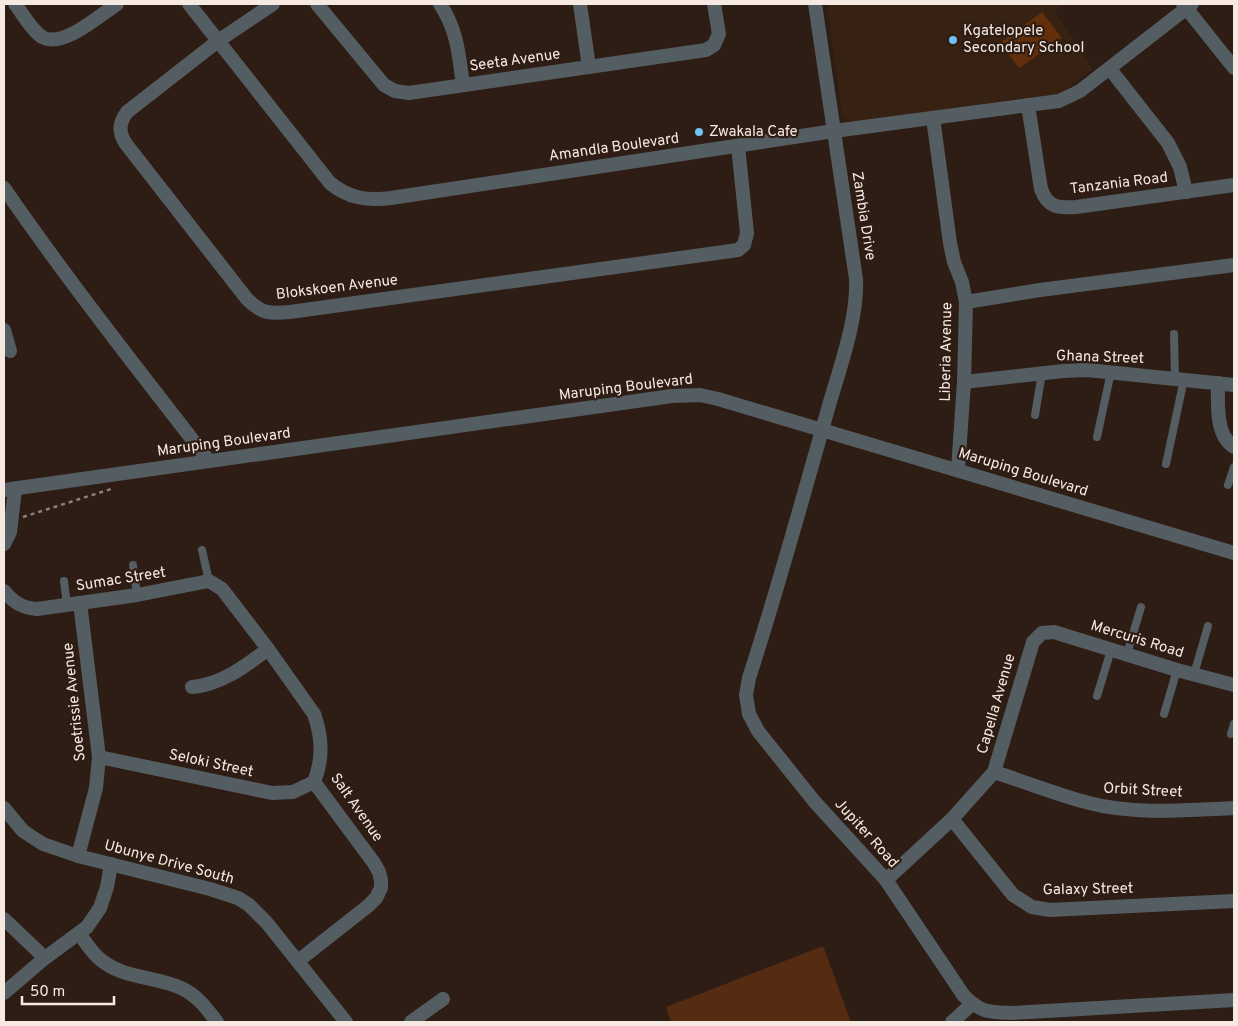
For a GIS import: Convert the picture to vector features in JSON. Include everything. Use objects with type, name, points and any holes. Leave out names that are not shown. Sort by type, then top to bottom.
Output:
[{"type":"street","points":[[15,4],[36,32],[42,37],[53,40],[68,37],[117,4]]},
{"type":"street","name":"Amandla Boulevard","points":[[189,4],[322,175],[338,190],[358,198],[391,198],[834,131],[1058,101],[1080,91],[1110,69],[1187,5]]},
{"type":"street","name":"Blokskoen Avenue","points":[[273,4],[218,41],[127,112],[122,119],[120,132],[126,144],[247,299],[259,310],[265,312],[290,312],[738,250],[744,245],[747,233],[738,146]]},
{"type":"street","name":"Seeta Avenue","points":[[317,4],[378,80],[388,89],[409,93],[711,48],[717,40],[718,34],[714,4]]},
{"type":"street","points":[[440,4],[454,32],[463,85]]},
{"type":"street","points":[[580,4],[588,67]]},
{"type":"street","name":"Zambia Drive","points":[[815,4],[856,279],[857,297],[852,323],[822,430]]},
{"type":"street","points":[[1187,5],[1234,68]]},
{"type":"street","points":[[1110,69],[1168,143],[1180,167],[1186,192]]},
{"type":"street","name":"Tanzania Road","points":[[1028,105],[1041,189],[1044,197],[1051,204],[1062,207],[1076,207],[1234,185]]},
{"type":"street","name":"Liberia Avenue","points":[[933,118],[951,248],[966,302],[964,382],[958,470]]},
{"type":"street","points":[[4,188],[51,256],[109,334],[209,461]]},
{"type":"street","points":[[966,302],[1040,290],[1234,265]]},
{"type":"street","points":[[4,330],[10,351]]},
{"type":"street","name":"Ghana Street","points":[[964,382],[1087,370],[1234,385]]},
{"type":"street","points":[[1218,383],[1221,426],[1228,443],[1234,447]]},
{"type":"street","name":"Maruping Boulevard","points":[[9,489],[689,395],[713,398],[1234,552]]},
{"type":"street","name":"Jupiter Road","points":[[822,430],[749,678],[746,695],[749,714],[758,731],[784,765],[886,880],[964,996],[972,1004]]},
{"type":"street","points":[[4,544],[10,532],[8,522],[9,489]]},
{"type":"street","name":"Sumac Street","points":[[4,591],[25,609],[37,609],[137,595],[209,581]]},
{"type":"street","name":"Salt Avenue","points":[[209,581],[222,589],[308,705],[317,724],[321,749],[319,768],[314,782],[374,863],[381,880],[381,888],[376,898],[368,906],[298,961]]},
{"type":"street","name":"Soetrissie Avenue","points":[[74,604],[99,758],[96,788],[78,856]]},
{"type":"street","name":"Mercuris Road","points":[[1033,642],[1042,633],[1054,632],[1177,670],[1234,685]]},
{"type":"street","name":"Capella Avenue","points":[[886,880],[952,820],[994,772],[1033,642]]},
{"type":"street","points":[[192,687],[205,686],[219,680],[252,662],[268,649]]},
{"type":"street","name":"Seloki Street","points":[[99,758],[272,793],[292,792],[314,782]]},
{"type":"street","name":"Orbit Street","points":[[994,772],[1075,799],[1103,806],[1150,810],[1234,808]]},
{"type":"street","name":"Ubunye Drive South","points":[[4,808],[15,822],[32,838],[43,844],[78,856],[210,889],[238,898],[263,918],[346,1022]]},
{"type":"street","name":"Galaxy Street","points":[[952,820],[1013,895],[1032,907],[1050,910],[1234,901]]},
{"type":"street","points":[[4,993],[45,958],[87,927],[100,908],[107,887],[111,864]]},
{"type":"street","points":[[4,919],[45,958]]},
{"type":"street","points":[[79,933],[101,960],[112,968],[181,988],[196,997],[217,1022]]},
{"type":"street","points":[[411,1022],[443,998]]},
{"type":"street","points":[[952,1022],[972,1004],[980,1010],[1013,1013],[1234,1000]]},
{"type":"lane","points":[[1166,464],[1179,379],[1174,334]]},
{"type":"lane","points":[[1097,438],[1111,372]]},
{"type":"lane","points":[[1035,415],[1042,373]]},
{"type":"lane","points":[[1228,485],[1234,466]]},
{"type":"lane","points":[[202,550],[209,581]]},
{"type":"lane","points":[[133,565],[137,595]]},
{"type":"lane","points":[[64,581],[74,604]]},
{"type":"lane","points":[[1127,654],[1141,606]]},
{"type":"lane","points":[[1194,674],[1208,626]]},
{"type":"lane","points":[[1097,696],[1111,650]]},
{"type":"lane","points":[[1164,714],[1177,670]]},
{"type":"lane","points":[[1231,734],[1234,724]]},
{"type":"path","points":[[8,522],[114,488]]},
{"type":"shaded area","name":"Kgatelopele Secondary School","points":[[827,4],[1065,4],[1055,12],[1093,69],[1062,93],[852,123],[842,115]]},
{"type":"shaded area","points":[[823,946],[851,1022],[671,1022],[666,1007]]},
{"type":"building","points":[[1042,12],[1062,38],[1019,68],[1000,43]]},
{"type":"place","name":"Kgatelopele Secondary School","points":[[953,40]]},
{"type":"place","name":"Zwakala Cafe","points":[[699,132]]}]
